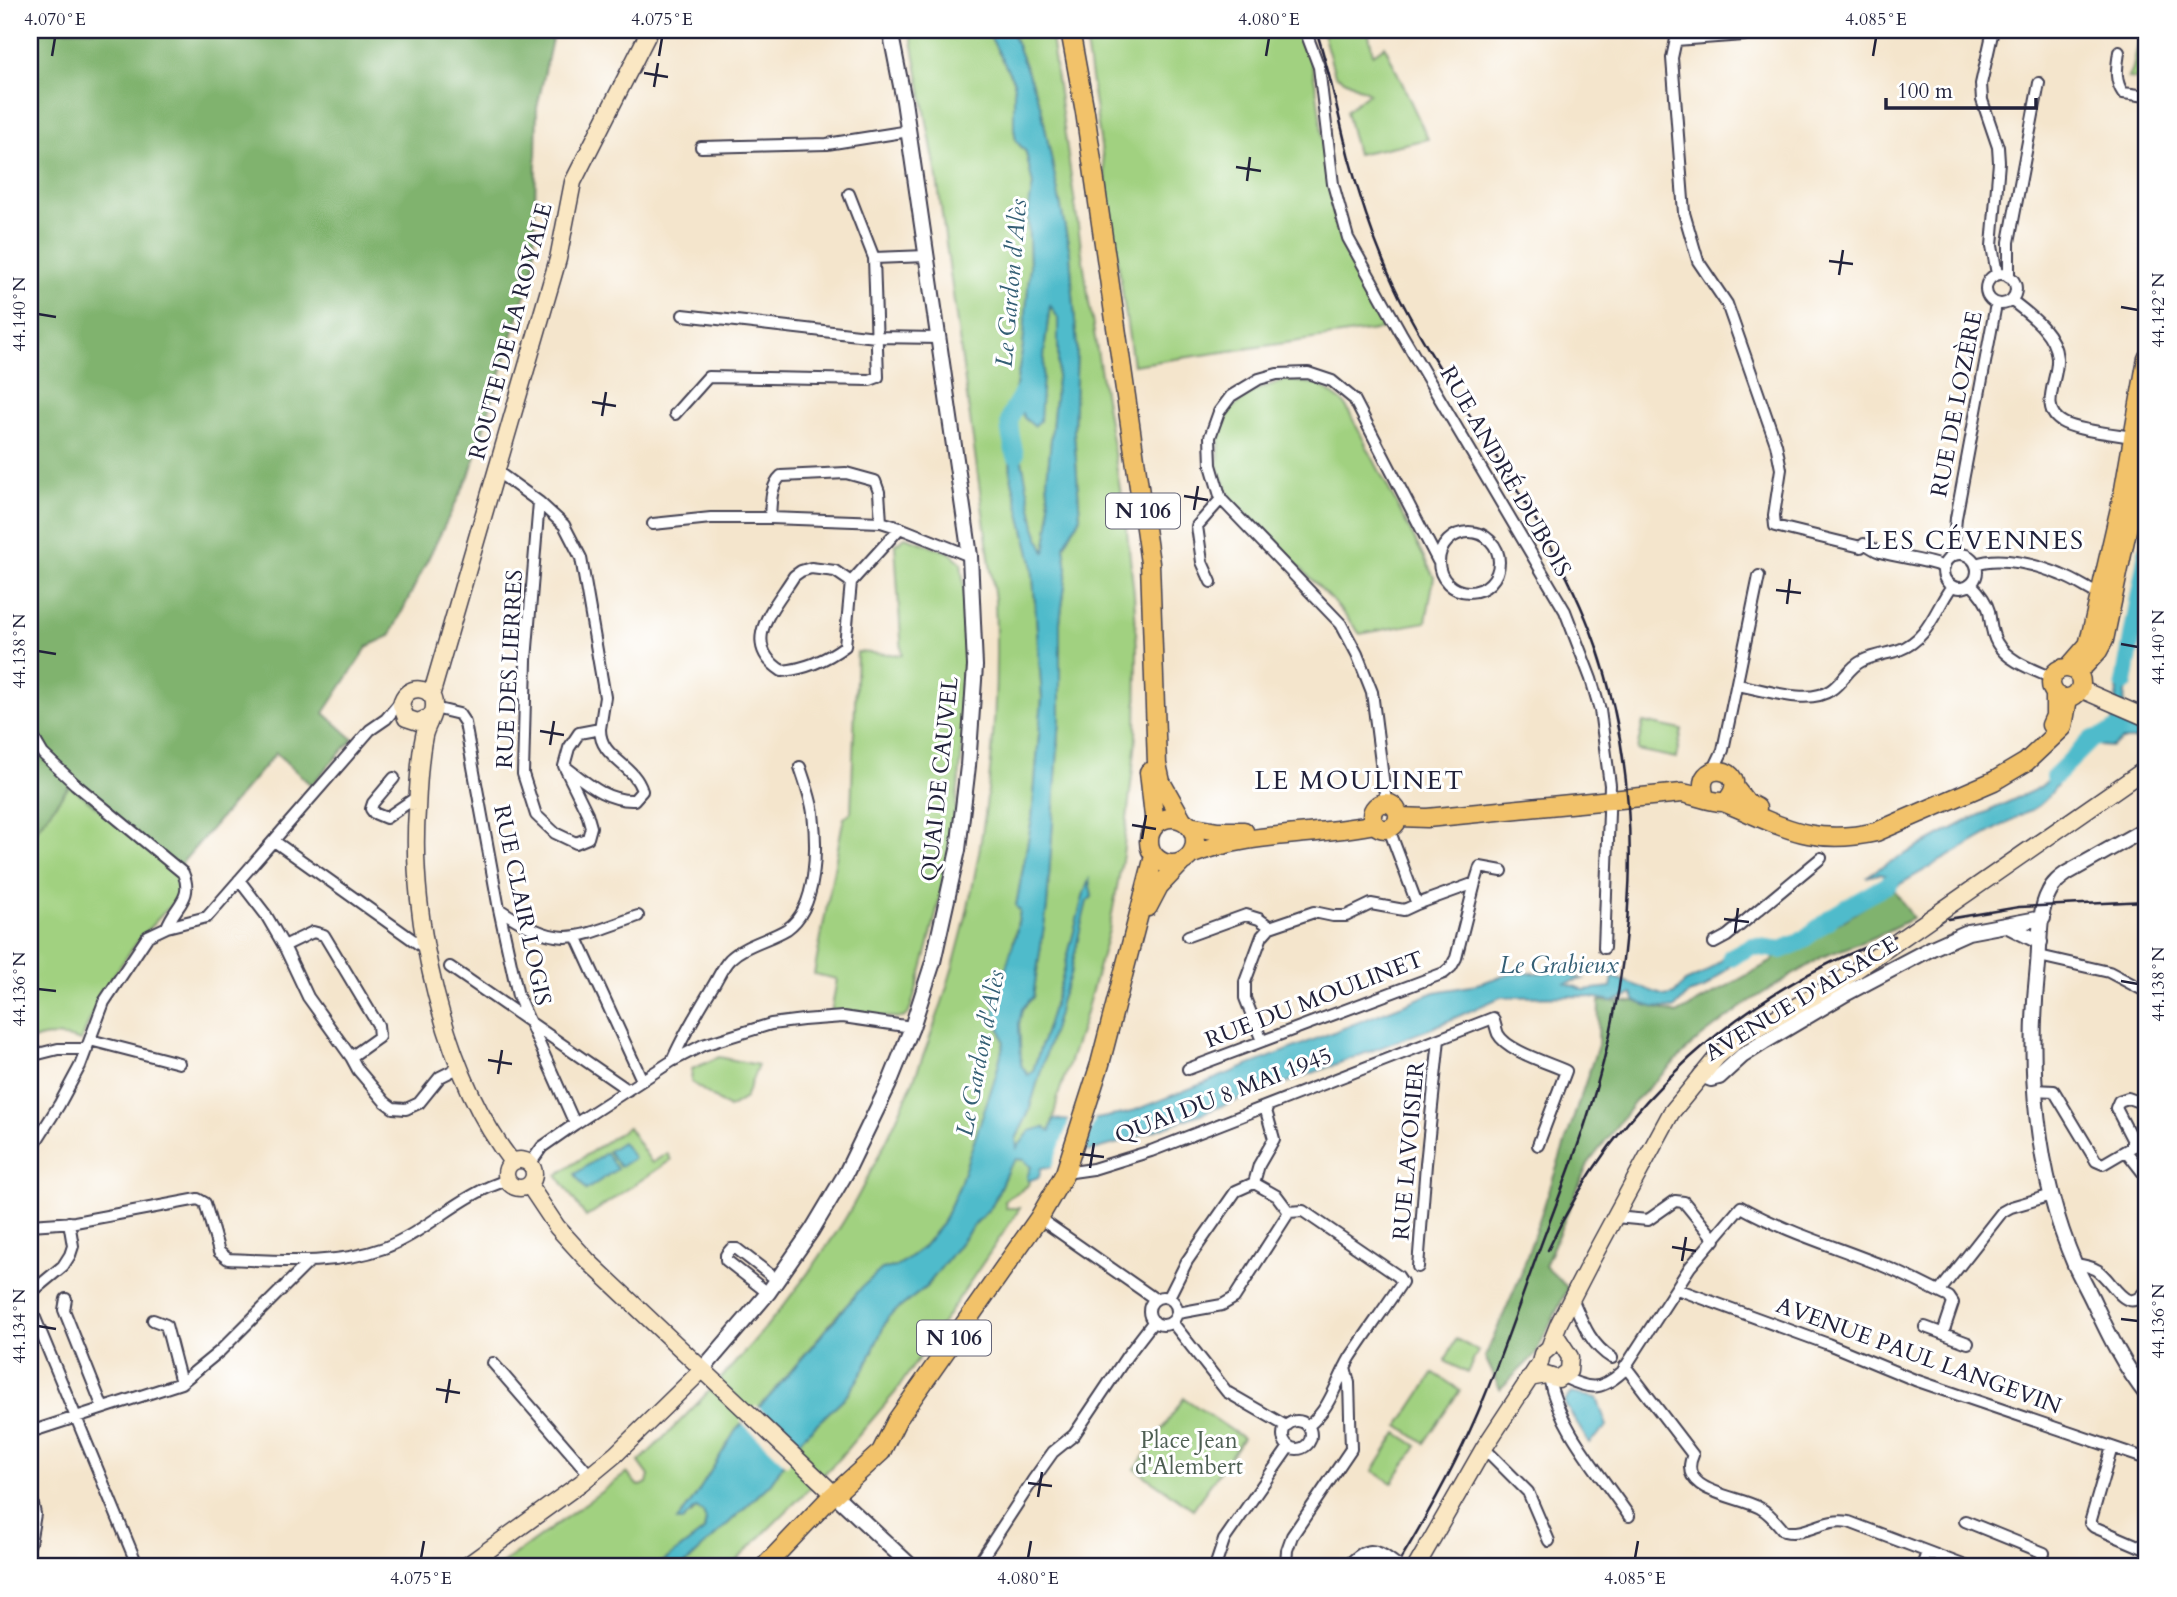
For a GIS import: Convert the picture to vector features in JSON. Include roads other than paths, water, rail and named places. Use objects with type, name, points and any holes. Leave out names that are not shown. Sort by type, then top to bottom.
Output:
[{"type":"main road","name":"ROUTE DE LA ROYALE","points":[[512,1162],[494,1136],[460,1067],[443,1017],[427,950],[416,861],[423,740],[428,702],[558,259],[573,182],[650,30]]},
{"type":"main road","name":"N 106","points":[[1070,30],[1085,111],[1150,562],[1154,618],[1154,702],[1149,760],[1155,825]]},
{"type":"main road","points":[[2070,684],[2104,640],[2140,436],[2147,358]]},
{"type":"main road","points":[[1384,821],[1241,839],[1219,844],[1186,859],[1166,864],[1154,856],[1148,840],[1155,825],[1168,818],[1218,831],[1242,831],[1384,821],[1427,818],[1682,793],[1718,786],[1769,824],[1821,837],[1849,836],[1876,832],[1994,781],[2026,762],[2063,727],[2070,684],[2088,645],[2140,436]]},
{"type":"main road","points":[[2070,684],[2147,718]]},
{"type":"main road","points":[[410,720],[422,722],[428,702],[407,692],[401,701],[401,710],[423,740]]},
{"type":"main road","name":"N 106","points":[[1154,702],[1161,782],[1186,824]]},
{"type":"main road","points":[[1701,1075],[1738,1039],[1836,984],[2147,768]]},
{"type":"main road","points":[[1384,821],[1394,805],[1386,802]]},
{"type":"main road","points":[[1186,824],[1195,841],[1186,859]]},
{"type":"main road","name":"N 106","points":[[764,1567],[829,1490],[881,1452],[897,1420],[1040,1218],[1067,1169],[1085,1116],[1154,856]]},
{"type":"main road","name":"N 106","points":[[1135,932],[1159,886],[1186,859]]},
{"type":"main road","name":"AVENUE D'ALSACE","points":[[1416,1567],[1484,1448],[1529,1378],[1554,1376],[1542,1354],[1556,1344],[1572,1298],[1671,1113],[1701,1075]]},
{"type":"main road","points":[[519,1160],[530,1164],[534,1175],[529,1185],[517,1188],[508,1180],[506,1172],[512,1162],[519,1160]]},
{"type":"main road","points":[[529,1185],[557,1227],[594,1266],[829,1490]]},
{"type":"main road","points":[[668,1337],[682,1367],[679,1393]]},
{"type":"main road","points":[[1554,1376],[1570,1357],[1556,1344]]},
{"type":"main road","points":[[465,1567],[590,1475],[616,1454],[679,1393],[706,1374]]},
{"type":"street","name":"QUAI DE CAUVEL","points":[[706,1374],[812,1230],[846,1173],[889,1084],[912,1027],[933,962],[964,809],[975,666],[970,556],[909,131],[890,30]]},
{"type":"street","name":"RUE ANDRÉ DUBOIS","points":[[1306,30],[1319,67],[1334,184],[1348,238],[1564,611],[1591,679],[1600,710],[1608,760],[1610,800],[1604,947]]},
{"type":"street","points":[[1744,30],[1744,35],[1677,35],[1672,58],[1684,213],[1698,261],[1727,304],[1776,444],[1781,469],[1774,515],[1775,526],[1861,547],[1864,544],[1883,553],[1932,562],[1944,567]]},
{"type":"street","points":[[1993,30],[1981,83],[1982,100],[1998,147],[1992,246],[1997,274]]},
{"type":"street","points":[[2119,52],[2116,77],[2123,93],[2147,96]]},
{"type":"street","points":[[2009,277],[1997,274],[1990,279],[1986,288],[1988,298],[1996,304],[2011,300],[2016,287],[2009,277],[2009,242],[2039,83]]},
{"type":"street","points":[[701,147],[827,144],[909,131]]},
{"type":"street","points":[[675,414],[708,377],[870,380],[878,377],[874,258],[849,194]]},
{"type":"street","points":[[874,258],[927,256]]},
{"type":"street","points":[[2011,300],[2049,334],[2057,358],[2050,405],[2053,413],[2063,423],[2140,436]]},
{"type":"street","name":"RUE DE LOZÈRE","points":[[1958,554],[1954,542],[1956,518],[1996,304]]},
{"type":"street","points":[[682,316],[876,337],[939,338]]},
{"type":"street","points":[[1386,802],[1372,692],[1357,654],[1341,624],[1221,499],[1210,465],[1210,437],[1219,412],[1231,396],[1259,379],[1277,374],[1308,373],[1332,381],[1354,399],[1438,561],[1444,580],[1451,587],[1470,593],[1480,591],[1496,578],[1499,568],[1496,549],[1490,541],[1472,532],[1453,536],[1440,551],[1438,561]]},
{"type":"street","points":[[495,470],[564,524],[581,558],[605,697],[600,739],[603,747],[638,778],[642,791],[634,800],[621,800],[602,794],[564,766],[565,757],[579,733],[600,729]]},
{"type":"street","points":[[770,519],[772,496],[776,481],[781,476],[846,473],[875,481],[879,492],[881,522]]},
{"type":"street","points":[[1211,582],[1202,562],[1197,526],[1221,499]]},
{"type":"street","name":"RUE DES LIERRES","points":[[539,502],[526,660],[523,774],[536,815],[555,833],[576,844],[588,838],[591,827],[564,766]]},
{"type":"street","points":[[653,524],[711,518],[881,522],[900,527],[970,556]]},
{"type":"street","points":[[851,582],[835,571],[811,568],[801,570],[794,576],[762,628],[761,648],[773,665],[782,671],[799,670],[829,658],[845,646],[851,582],[900,527]]},
{"type":"street","points":[[1958,554],[1969,556],[1976,564],[1977,575],[1971,584],[1962,588],[1952,586],[1945,578],[1944,567],[1949,558],[1958,554]]},
{"type":"street","points":[[1976,564],[1986,560],[2043,568],[2100,595]]},
{"type":"street","points":[[1718,786],[1759,576]]},
{"type":"street","points":[[1971,584],[1988,608],[1992,630],[1999,646],[2031,670],[2070,684]]},
{"type":"street","points":[[1737,685],[1797,696],[1822,695],[1862,661],[1899,650],[1916,640],[1933,622],[1943,598],[1952,586]]},
{"type":"street","points":[[30,1151],[59,1105],[89,1044],[104,1002],[148,936],[167,927],[206,917],[370,730],[386,719],[401,701]]},
{"type":"street","name":"RUE CLAIR LOGIS","points":[[428,702],[459,714],[465,723],[518,996],[575,1124]]},
{"type":"street","points":[[386,719],[410,720]]},
{"type":"street","points":[[30,732],[43,754],[183,873],[188,884],[186,897],[172,915],[167,927]]},
{"type":"street","points":[[672,1061],[682,1038],[729,961],[742,951],[786,929],[798,920],[805,908],[812,883],[815,848],[813,811],[800,767]]},
{"type":"street","points":[[394,778],[373,803],[371,809],[374,813],[386,818],[418,796]]},
{"type":"street","points":[[1384,821],[1418,904]]},
{"type":"street","points":[[2147,828],[2067,873],[2055,882],[2048,892],[2042,918],[2033,1023],[2034,1090],[2052,1195],[2075,1264],[2132,1376],[2147,1395]]},
{"type":"street","points":[[274,841],[427,950]]},
{"type":"street","points":[[1714,943],[1736,929],[1821,858]]},
{"type":"street","points":[[1262,1041],[1245,998],[1245,982],[1262,936],[1270,927],[1314,912],[1346,916],[1371,904],[1404,910],[1475,883],[1480,867],[1502,871]]},
{"type":"street","points":[[240,880],[266,915],[308,997],[358,1070],[384,1102],[399,1110],[406,1109],[419,1102],[440,1077],[460,1067]]},
{"type":"street","name":"RUE DU MOULINET","points":[[1188,1069],[1444,973],[1451,967],[1475,883]]},
{"type":"street","points":[[499,909],[523,925],[550,936],[578,938],[638,916]]},
{"type":"street","points":[[1188,936],[1246,915],[1259,919],[1270,927]]},
{"type":"street","name":"AVENUE D'ALSACE","points":[[1701,1075],[1711,1079],[1719,1077],[1741,1056],[1845,994],[1932,947],[1968,932],[2042,918]]},
{"type":"street","points":[[2008,926],[2039,949],[2109,972],[2147,992]]},
{"type":"street","points":[[284,946],[313,932],[324,935],[338,957],[379,1025],[379,1037],[351,1057]]},
{"type":"street","points":[[578,938],[642,1080]]},
{"type":"street","points":[[450,967],[628,1090]]},
{"type":"street","points":[[530,1164],[542,1147],[575,1124],[672,1061],[703,1045],[771,1024],[843,1017],[912,1027]]},
{"type":"street","name":"QUAI DU 8 MAI 1945","points":[[1067,1169],[1093,1169],[1151,1151],[1493,1018],[1499,1036],[1506,1042],[1521,1052],[1566,1071],[1538,1144]]},
{"type":"street","name":"RUE LAVOISIER","points":[[1418,1267],[1439,1038]]},
{"type":"street","points":[[30,1056],[89,1044],[179,1063]]},
{"type":"street","points":[[2034,1090],[2054,1091],[2096,1161],[2103,1164],[2132,1147],[2132,1139],[2116,1108],[2119,1101],[2128,1098],[2147,1105]]},
{"type":"street","points":[[1254,1183],[1259,1166],[1275,1139],[1265,1107]]},
{"type":"street","points":[[2126,1151],[2147,1178]]},
{"type":"street","points":[[30,1225],[69,1222],[198,1199],[205,1203],[219,1252],[228,1259],[310,1261],[384,1248],[485,1187],[508,1180]]},
{"type":"street","points":[[1155,1299],[1149,1310],[1154,1321],[1161,1325],[1175,1318],[1222,1305],[1234,1298],[1289,1212],[1277,1196],[1254,1183],[1236,1191],[1188,1261],[1169,1297]]},
{"type":"street","points":[[1939,1292],[2002,1212],[2052,1195]]},
{"type":"street","points":[[1615,1217],[1648,1220],[1675,1201],[1684,1202],[1715,1240]]},
{"type":"street","points":[[1629,1516],[1556,1405],[1554,1376],[1591,1387],[1611,1382],[1623,1369],[1690,1267],[1741,1207],[1816,1242],[1882,1265],[1949,1297],[1953,1303],[1943,1333]]},
{"type":"street","name":"RUE LAVOISIER","points":[[1289,1212],[1303,1211],[1398,1276],[1402,1282],[1339,1377],[1332,1399],[1308,1426]]},
{"type":"street","points":[[1040,1218],[1155,1299],[1169,1297]]},
{"type":"street","points":[[69,1222],[73,1246],[71,1255],[63,1266],[34,1290],[30,1304],[138,1567]]},
{"type":"street","points":[[768,1293],[726,1260],[726,1255],[731,1249],[737,1249],[777,1280]]},
{"type":"street","points":[[30,1433],[181,1383],[220,1352],[310,1261]]},
{"type":"street","points":[[2075,1264],[2100,1272],[2126,1299],[2140,1299],[2147,1289]]},
{"type":"street","name":"AVENUE PAUL LANGEVIN","points":[[1677,1289],[1852,1353],[1915,1380],[2147,1460]]},
{"type":"street","points":[[1169,1297],[1175,1303],[1175,1318],[1227,1392],[1286,1426]]},
{"type":"street","points":[[1572,1298],[1592,1340],[1600,1351],[1612,1358]]},
{"type":"street","points":[[66,1299],[64,1310],[103,1408]]},
{"type":"street","points":[[153,1320],[166,1325],[181,1383]]},
{"type":"street","points":[[976,1567],[1045,1463],[1074,1435],[1154,1321]]},
{"type":"street","points":[[1925,1327],[1968,1343]]},
{"type":"street","points":[[493,1363],[590,1475]]},
{"type":"street","points":[[1286,1564],[1292,1536],[1351,1449],[1349,1382],[1345,1367]]},
{"type":"street","points":[[1623,1369],[1693,1454],[1688,1472],[1702,1486],[1759,1507],[1784,1531],[1801,1531],[1835,1519],[1968,1567]]},
{"type":"street","points":[[1297,1420],[1308,1426],[1311,1435],[1307,1444],[1299,1448],[1289,1447],[1283,1435],[1286,1426],[1297,1420]]},
{"type":"street","points":[[1215,1567],[1224,1540],[1289,1447]]},
{"type":"street","points":[[2112,1447],[2090,1523],[2143,1548]]},
{"type":"street","points":[[1484,1448],[1528,1492],[1549,1541]]},
{"type":"street","points":[[829,1490],[912,1567]]},
{"type":"street","points":[[30,1491],[35,1514],[30,1543]]},
{"type":"street","points":[[1965,1521],[2044,1553],[2038,1567]]},
{"type":"street","points":[[1922,1567],[1927,1552]]},
{"type":"street","points":[[1349,1567],[1362,1555],[1371,1553],[1380,1555],[1393,1565]]},
{"type":"water","points":[[987,30],[1011,30],[1041,107],[1070,253],[1077,348],[1074,432],[1080,517],[1064,546],[1067,570],[1060,622],[1060,719],[1047,907],[1033,997],[1022,1009],[1019,1024],[1021,1065],[1028,1075],[1033,1071],[1061,982],[1089,880],[1092,897],[1087,901],[1070,976],[1028,1114],[1016,1139],[1017,1148],[1030,1131],[1044,1127],[1050,1131],[1054,1119],[1080,1122],[1128,1113],[1435,992],[1470,986],[1510,974],[1559,972],[1583,979],[1566,983],[1584,990],[1611,987],[1613,977],[1665,996],[1674,994],[1685,982],[1703,974],[1739,947],[1752,946],[1704,989],[1688,994],[1674,1009],[1636,1002],[1632,993],[1612,1001],[1586,996],[1501,997],[1432,1028],[1310,1074],[1126,1141],[1090,1151],[1052,1167],[1041,1168],[1039,1177],[1028,1181],[1031,1167],[1024,1160],[1016,1159],[1008,1169],[992,1206],[926,1287],[888,1317],[864,1370],[848,1394],[800,1440],[770,1484],[682,1567],[656,1567],[704,1531],[706,1520],[703,1512],[696,1508],[682,1521],[677,1521],[736,1430],[771,1395],[862,1287],[882,1269],[896,1267],[922,1248],[942,1224],[959,1187],[996,1075],[1004,1042],[994,1008],[1020,911],[1016,906],[1032,819],[1042,698],[1032,562],[1011,476],[1009,432],[1021,456],[1035,527],[1045,553],[1050,517],[1047,480],[1058,368],[1058,318],[1050,305],[1040,421],[1034,426],[1024,418],[1019,406],[1012,409],[1023,346],[1030,266],[1028,212],[1033,185],[1026,152],[1016,141],[1014,82]]},
{"type":"water","points":[[2128,660],[2133,663],[2125,693],[2122,721],[2142,725],[2147,731],[2146,740],[2122,740],[2111,747],[2101,746],[2094,739],[2099,733],[2111,729],[2118,685]]},
{"type":"water","points":[[2070,761],[2058,784],[2040,805],[1893,888],[1872,895],[1888,876],[1879,874],[1866,877],[1879,868],[1967,821],[2039,788]]},
{"type":"water","points":[[622,1142],[634,1158],[620,1167],[608,1151]]},
{"type":"water","points":[[606,1153],[617,1169],[586,1190],[575,1174]]},
{"type":"water","points":[[1571,1393],[1597,1398],[1607,1426],[1589,1443],[1565,1404]]},
{"type":"waterway","name":"Le Gardon d'Alès","points":[[1015,455],[1009,427],[1014,408],[1025,390]]},
{"type":"waterway","name":"Le Grabieux","points":[[2124,683],[2147,552]]},
{"type":"waterway","name":"Le Grabieux","points":[[2054,777],[2092,739],[2113,731]]},
{"type":"waterway","name":"Le Grabieux","points":[[1731,957],[1752,946],[1781,950],[1800,942],[1836,914],[1890,883]]},
{"type":"railway","points":[[1316,30],[1359,194],[1392,281],[1424,342],[1555,554],[1596,645],[1613,702],[1629,821],[1625,942],[1604,1061],[1587,1118],[1475,1420],[1443,1484],[1396,1567]]},
{"type":"railway","points":[[1948,919],[2019,907],[2147,901]]},
{"type":"railway","points":[[1548,1250],[1576,1196],[1610,1146],[1648,1100],[1690,1058],[1736,1020],[1786,987],[1839,959],[1895,936]]},
{"type":"district","name":"LES CÉVENNES","points":[[1975,540]]},
{"type":"district","name":"LE MOULINET","points":[[1360,780]]},
{"type":"park label","name":"Place Jean d'Alembert","points":[[1189,1453]]}]
